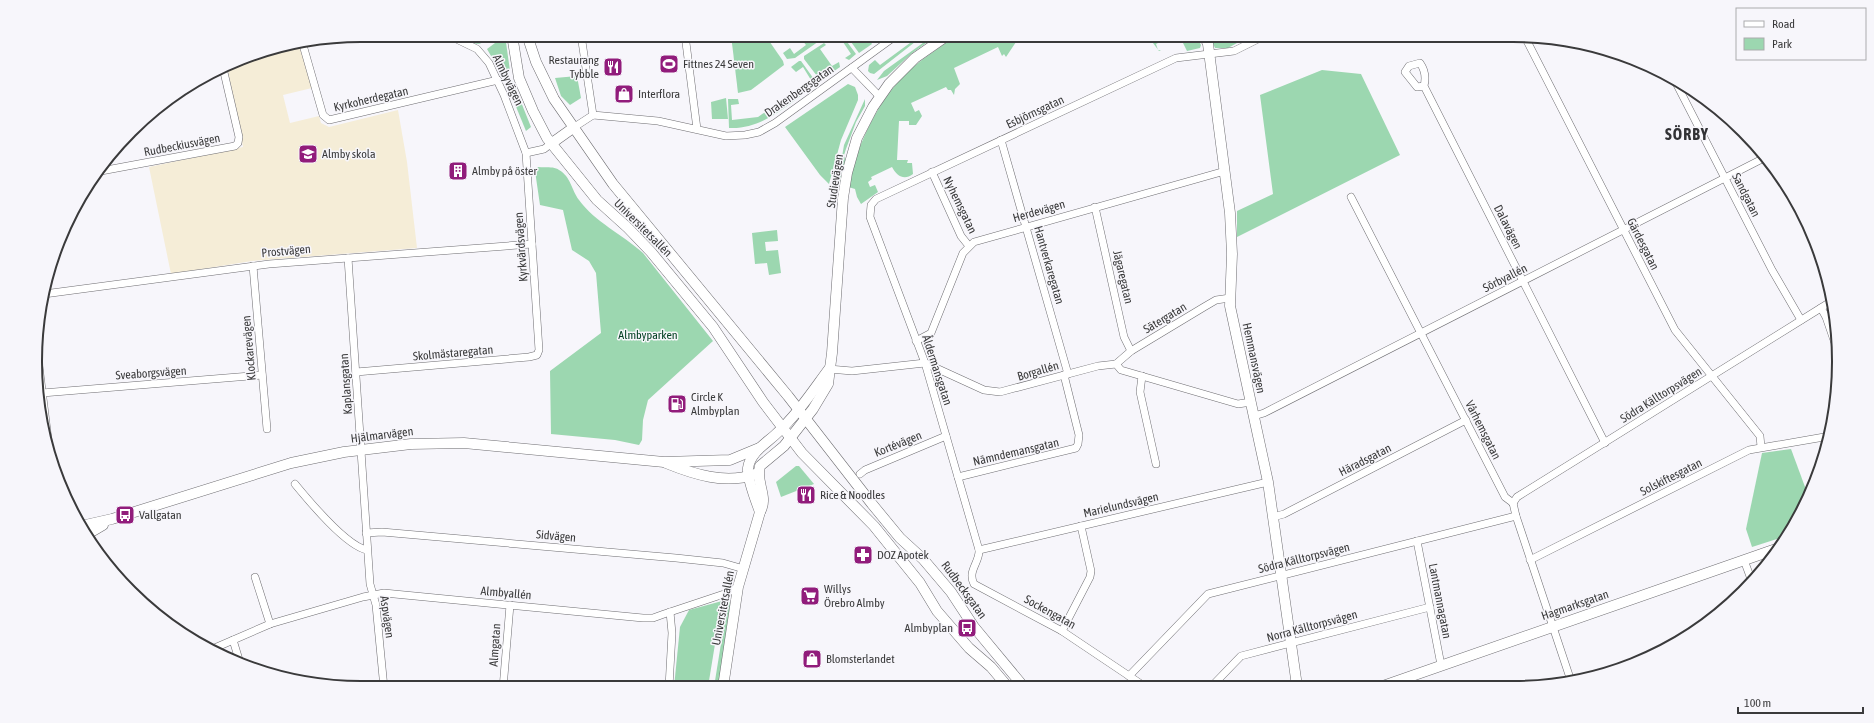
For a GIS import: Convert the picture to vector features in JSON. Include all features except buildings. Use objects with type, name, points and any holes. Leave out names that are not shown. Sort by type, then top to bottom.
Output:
[{"type":"main road","name":"Universitetsallén","points":[[513,42],[519,78],[539,124],[552,143],[597,200],[640,241],[699,309],[726,346],[763,402],[790,438]]},
{"type":"main road","name":"Universitetsallén","points":[[530,42],[534,55],[554,99],[617,189],[805,419]]},
{"type":"main road","name":"Studievägen","points":[[790,438],[805,419],[828,384],[832,353],[843,198],[847,173],[857,138],[880,96],[900,71],[939,42]]},
{"type":"main road","name":"Hemmansvägen","points":[[1207,42],[1225,171],[1231,229],[1230,306],[1268,482],[1296,681]]},
{"type":"main road","points":[[552,143],[573,128]]},
{"type":"main road","name":"Studievägen","points":[[798,410],[829,369]]},
{"type":"main road","points":[[730,460],[740,462],[748,466],[759,448],[798,410]]},
{"type":"main road","name":"Rudbecksgatan","points":[[805,419],[900,538],[923,559],[951,592],[974,627],[1019,681]]},
{"type":"main road","points":[[753,475],[764,462],[784,446],[790,438],[810,462],[874,526],[920,584],[938,611],[969,648],[991,667],[1003,681]]},
{"type":"main road","name":"Hjälmarvägen","points":[[87,525],[112,519],[291,463],[360,450],[411,444],[464,443],[664,462],[730,460],[759,448]]},
{"type":"main road","name":"Hjälmarvägen","points":[[664,462],[687,471],[706,476],[731,478],[753,475]]},
{"type":"main road","name":"Universitetsallén","points":[[724,681],[738,587],[760,512],[753,475],[748,466]]},
{"type":"main road","name":"Hjälmarvägen","points":[[91,532],[112,519]]},
{"type":"main road","name":"Hagmarksgatan","points":[[1397,681],[1769,551]]},
{"type":"street","name":"Almbyvägen","points":[[462,42],[477,49],[489,63],[498,80],[526,153]]},
{"type":"street","points":[[573,128],[593,115],[582,42]]},
{"type":"street","points":[[686,42],[697,129]]},
{"type":"street","name":"Drakenbergsgatan","points":[[593,115],[642,119],[726,136],[745,135],[760,132],[775,123],[887,42]]},
{"type":"street","name":"Esbjörnsgatan","points":[[874,201],[932,172],[1176,58],[1234,51],[1252,42]]},
{"type":"street","name":"Gärdesgatan","points":[[1528,43],[1675,330],[1760,436],[1761,447]]},
{"type":"street","name":"Kyrkoherdegatan","points":[[303,47],[323,114],[329,120],[498,80]]},
{"type":"street","name":"Drakenbergsgatan","points":[[852,68],[880,96]]},
{"type":"street","name":"Rudbeckiusvägen","points":[[105,171],[235,146],[238,143],[239,138],[224,73]]},
{"type":"street","name":"Dalavägen","points":[[1424,86],[1605,442]]},
{"type":"street","name":"Sandgatan","points":[[1679,89],[1772,270],[1801,320]]},
{"type":"street","name":"Hantverkaregatan","points":[[1002,140],[1066,375]]},
{"type":"street","points":[[526,153],[544,149],[552,143]]},
{"type":"street","name":"Kyrkvärdsvägen","points":[[526,153],[539,340]]},
{"type":"street","name":"Sörbyallén","points":[[1254,416],[1264,413],[1760,160]]},
{"type":"street","name":"Herdevägen","points":[[969,246],[981,239],[1225,171]]},
{"type":"street","name":"Nyhemsgatan","points":[[932,172],[961,236],[969,246]]},
{"type":"street","name":"Vårhemsgatan","points":[[1351,197],[1505,497],[1513,503],[1568,676]]},
{"type":"street","name":"Åldermansgatan","points":[[874,201],[871,205],[870,217],[925,363],[979,550]]},
{"type":"street","name":"Jägaregatan","points":[[1095,206],[1124,336],[1131,351]]},
{"type":"street","name":"Prostvägen","points":[[49,293],[253,266],[532,244]]},
{"type":"street","points":[[916,341],[931,333],[963,253],[969,246]]},
{"type":"street","name":"Kaplansgatan","points":[[348,258],[366,533]]},
{"type":"street","name":"Klockarevägen","points":[[253,266],[267,429]]},
{"type":"street","name":"Sätergatan","points":[[1116,364],[1131,351],[1204,306],[1216,300],[1230,298]]},
{"type":"street","name":"Södra Källtorpsvägen","points":[[1513,503],[1517,497],[1827,304]]},
{"type":"street","points":[[1821,308],[1830,328]]},
{"type":"street","name":"Skolmästaregatan","points":[[356,372],[529,357],[536,355],[539,350],[539,340]]},
{"type":"street","points":[[829,369],[852,371],[925,363]]},
{"type":"street","name":"Borgallén","points":[[925,363],[984,390],[993,392],[1009,391],[1098,366],[1116,364]]},
{"type":"street","points":[[1116,364],[1121,370],[1238,404],[1251,402]]},
{"type":"street","name":"Sveaborgsvägen","points":[[44,393],[262,375]]},
{"type":"street","name":"Nämndemansgatan","points":[[958,477],[1076,448],[1079,435],[1066,375]]},
{"type":"street","points":[[1142,376],[1140,392],[1156,464]]},
{"type":"street","name":"Häradsgatan","points":[[1273,517],[1284,514],[1466,420]]},
{"type":"street","name":"Kortévägen","points":[[860,474],[864,470],[946,436]]},
{"type":"street","name":"Solskiftesgatan","points":[[1530,560],[1749,450],[1823,437]]},
{"type":"street","name":"Marielundsvägen","points":[[979,550],[1268,482]]},
{"type":"street","points":[[294,484],[343,535],[353,544],[367,550]]},
{"type":"street","name":"Södra Källtorpsvägen","points":[[1129,676],[1208,594],[1516,516]]},
{"type":"street","points":[[1062,631],[1090,577],[1091,571],[1081,526]]},
{"type":"street","name":"Sidvägen","points":[[366,533],[382,532],[722,562],[744,569]]},
{"type":"street","name":"Aspvägen","points":[[366,533],[370,584],[376,605],[383,681]]},
{"type":"street","name":"Lantmannagatan","points":[[1417,541],[1441,665]]},
{"type":"street","name":"Sockengatan","points":[[979,550],[979,557],[971,573],[974,584],[1062,631],[1136,681]]},
{"type":"street","points":[[1744,560],[1750,575]]},
{"type":"street","points":[[255,577],[270,624]]},
{"type":"street","name":"Almbyallén","points":[[218,647],[270,624],[373,595],[396,594],[653,618],[727,593],[738,587]]},
{"type":"street","name":"Almgatan","points":[[504,681],[510,605]]},
{"type":"street","name":"Norra Källtorpsvägen","points":[[1217,681],[1241,656],[1430,607]]},
{"type":"street","points":[[669,681],[672,633],[670,612]]},
{"type":"street","points":[[234,640],[238,657]]},
{"type":"shaded area","name":"Almby skola","points":[[300,48],[312,88],[283,95],[290,123],[319,116],[321,123],[329,127],[398,110],[407,162],[417,248],[252,261],[171,274],[149,167],[243,147],[228,71],[259,59]]},
{"type":"green space","points":[[470,42],[483,42],[479,44]]},
{"type":"green space","points":[[496,42],[506,42],[510,71],[502,75],[487,49]]},
{"type":"green space","points":[[732,42],[770,42],[783,61],[784,65],[751,90],[738,93]]},
{"type":"green space","points":[[804,42],[818,42],[795,58],[787,59],[783,53],[790,48],[794,54],[806,45]]},
{"type":"green space","points":[[843,42],[847,42],[856,54],[849,60],[845,58],[851,54]]},
{"type":"green space","points":[[851,42],[871,42],[872,44],[859,53]]},
{"type":"green space","points":[[911,42],[915,42],[874,74],[868,71],[869,65],[875,60],[880,65]]},
{"type":"green space","points":[[924,42],[927,42],[911,54],[887,76],[877,80],[884,71]]},
{"type":"green space","points":[[947,42],[1016,42],[1006,57],[1004,54],[1002,56],[998,47],[954,68],[960,84],[955,89],[954,95],[951,90],[948,90],[946,87],[911,103],[915,112],[919,110],[922,116],[916,125],[909,125],[909,121],[899,121],[897,160],[908,160],[907,163],[912,163],[913,174],[907,177],[898,175],[892,167],[871,177],[872,179],[868,182],[870,187],[875,185],[878,192],[861,204],[855,189],[845,186],[871,122],[899,80],[928,55]]},
{"type":"green space","points":[[1152,42],[1160,42],[1156,44],[1158,49]]},
{"type":"green space","points":[[1200,42],[1201,45],[1200,48],[1187,51],[1183,43]]},
{"type":"green space","points":[[1212,42],[1237,43],[1228,48],[1215,48]]},
{"type":"green space","points":[[824,43],[826,45],[820,49],[832,66],[839,62],[840,67],[824,78],[821,73],[817,76],[804,59],[804,56]]},
{"type":"green space","points":[[801,61],[816,84],[786,107],[765,120],[753,125],[729,128],[728,99],[738,99],[739,104],[731,105],[732,120],[758,117],[811,80],[803,67],[796,72],[791,67]]},
{"type":"green space","points":[[1322,70],[1361,74],[1400,155],[1237,237],[1237,211],[1273,194],[1260,95]]},
{"type":"green space","points":[[577,76],[581,98],[570,105],[561,96],[555,78]]},
{"type":"green space","points":[[505,80],[512,81],[515,87],[531,127],[526,131]]},
{"type":"green space","points":[[848,84],[855,87],[858,100],[841,140],[829,184],[820,175],[785,127]]},
{"type":"green space","points":[[726,98],[728,119],[712,119],[711,102]]},
{"type":"green space","points":[[865,99],[865,106],[856,122],[844,155],[846,165],[839,185],[837,186],[844,145]]},
{"type":"green space","name":"Almbyparken","points":[[538,167],[554,168],[563,173],[576,196],[585,208],[643,253],[713,341],[648,400],[643,420],[642,440],[639,445],[615,440],[551,434],[550,371],[601,333],[596,273],[589,261],[572,250],[563,210],[540,205],[535,171]]},
{"type":"green space","points":[[777,230],[778,241],[765,242],[766,251],[778,250],[781,273],[769,275],[767,263],[755,264],[752,233]]},
{"type":"green space","points":[[1791,449],[1806,489],[1778,538],[1752,547],[1746,529],[1762,453]]},
{"type":"green space","points":[[796,466],[799,466],[814,484],[781,497],[776,482]]},
{"type":"green space","points":[[728,600],[731,605],[719,681],[715,681]]},
{"type":"green space","points":[[722,601],[709,681],[675,681],[680,627],[689,610]]},
{"type":"place","name":"Fittnes 24 Seven","points":[[669,64]]},
{"type":"place","name":"Restaurang Tybble","points":[[613,67]]},
{"type":"place","name":"Interflora","points":[[624,94]]},
{"type":"place","name":"Almby skola","points":[[308,154]]},
{"type":"place","name":"Almby på öster","points":[[458,171]]},
{"type":"place","name":"Circle K Almbyplan","points":[[677,404]]},
{"type":"place","name":"Rice & Noodles","points":[[806,495]]},
{"type":"place","name":"Vallgatan","points":[[125,515]]},
{"type":"place","name":"DOZ Apotek","points":[[863,555]]},
{"type":"place","name":"Willys Örebro Almby","points":[[810,596]]},
{"type":"place","name":"Almbyplan","points":[[967,628]]},
{"type":"place","name":"Blomsterlandet","points":[[812,659]]},
{"type":"district","name":"SÖRBY","points":[[1687,134]]}]
